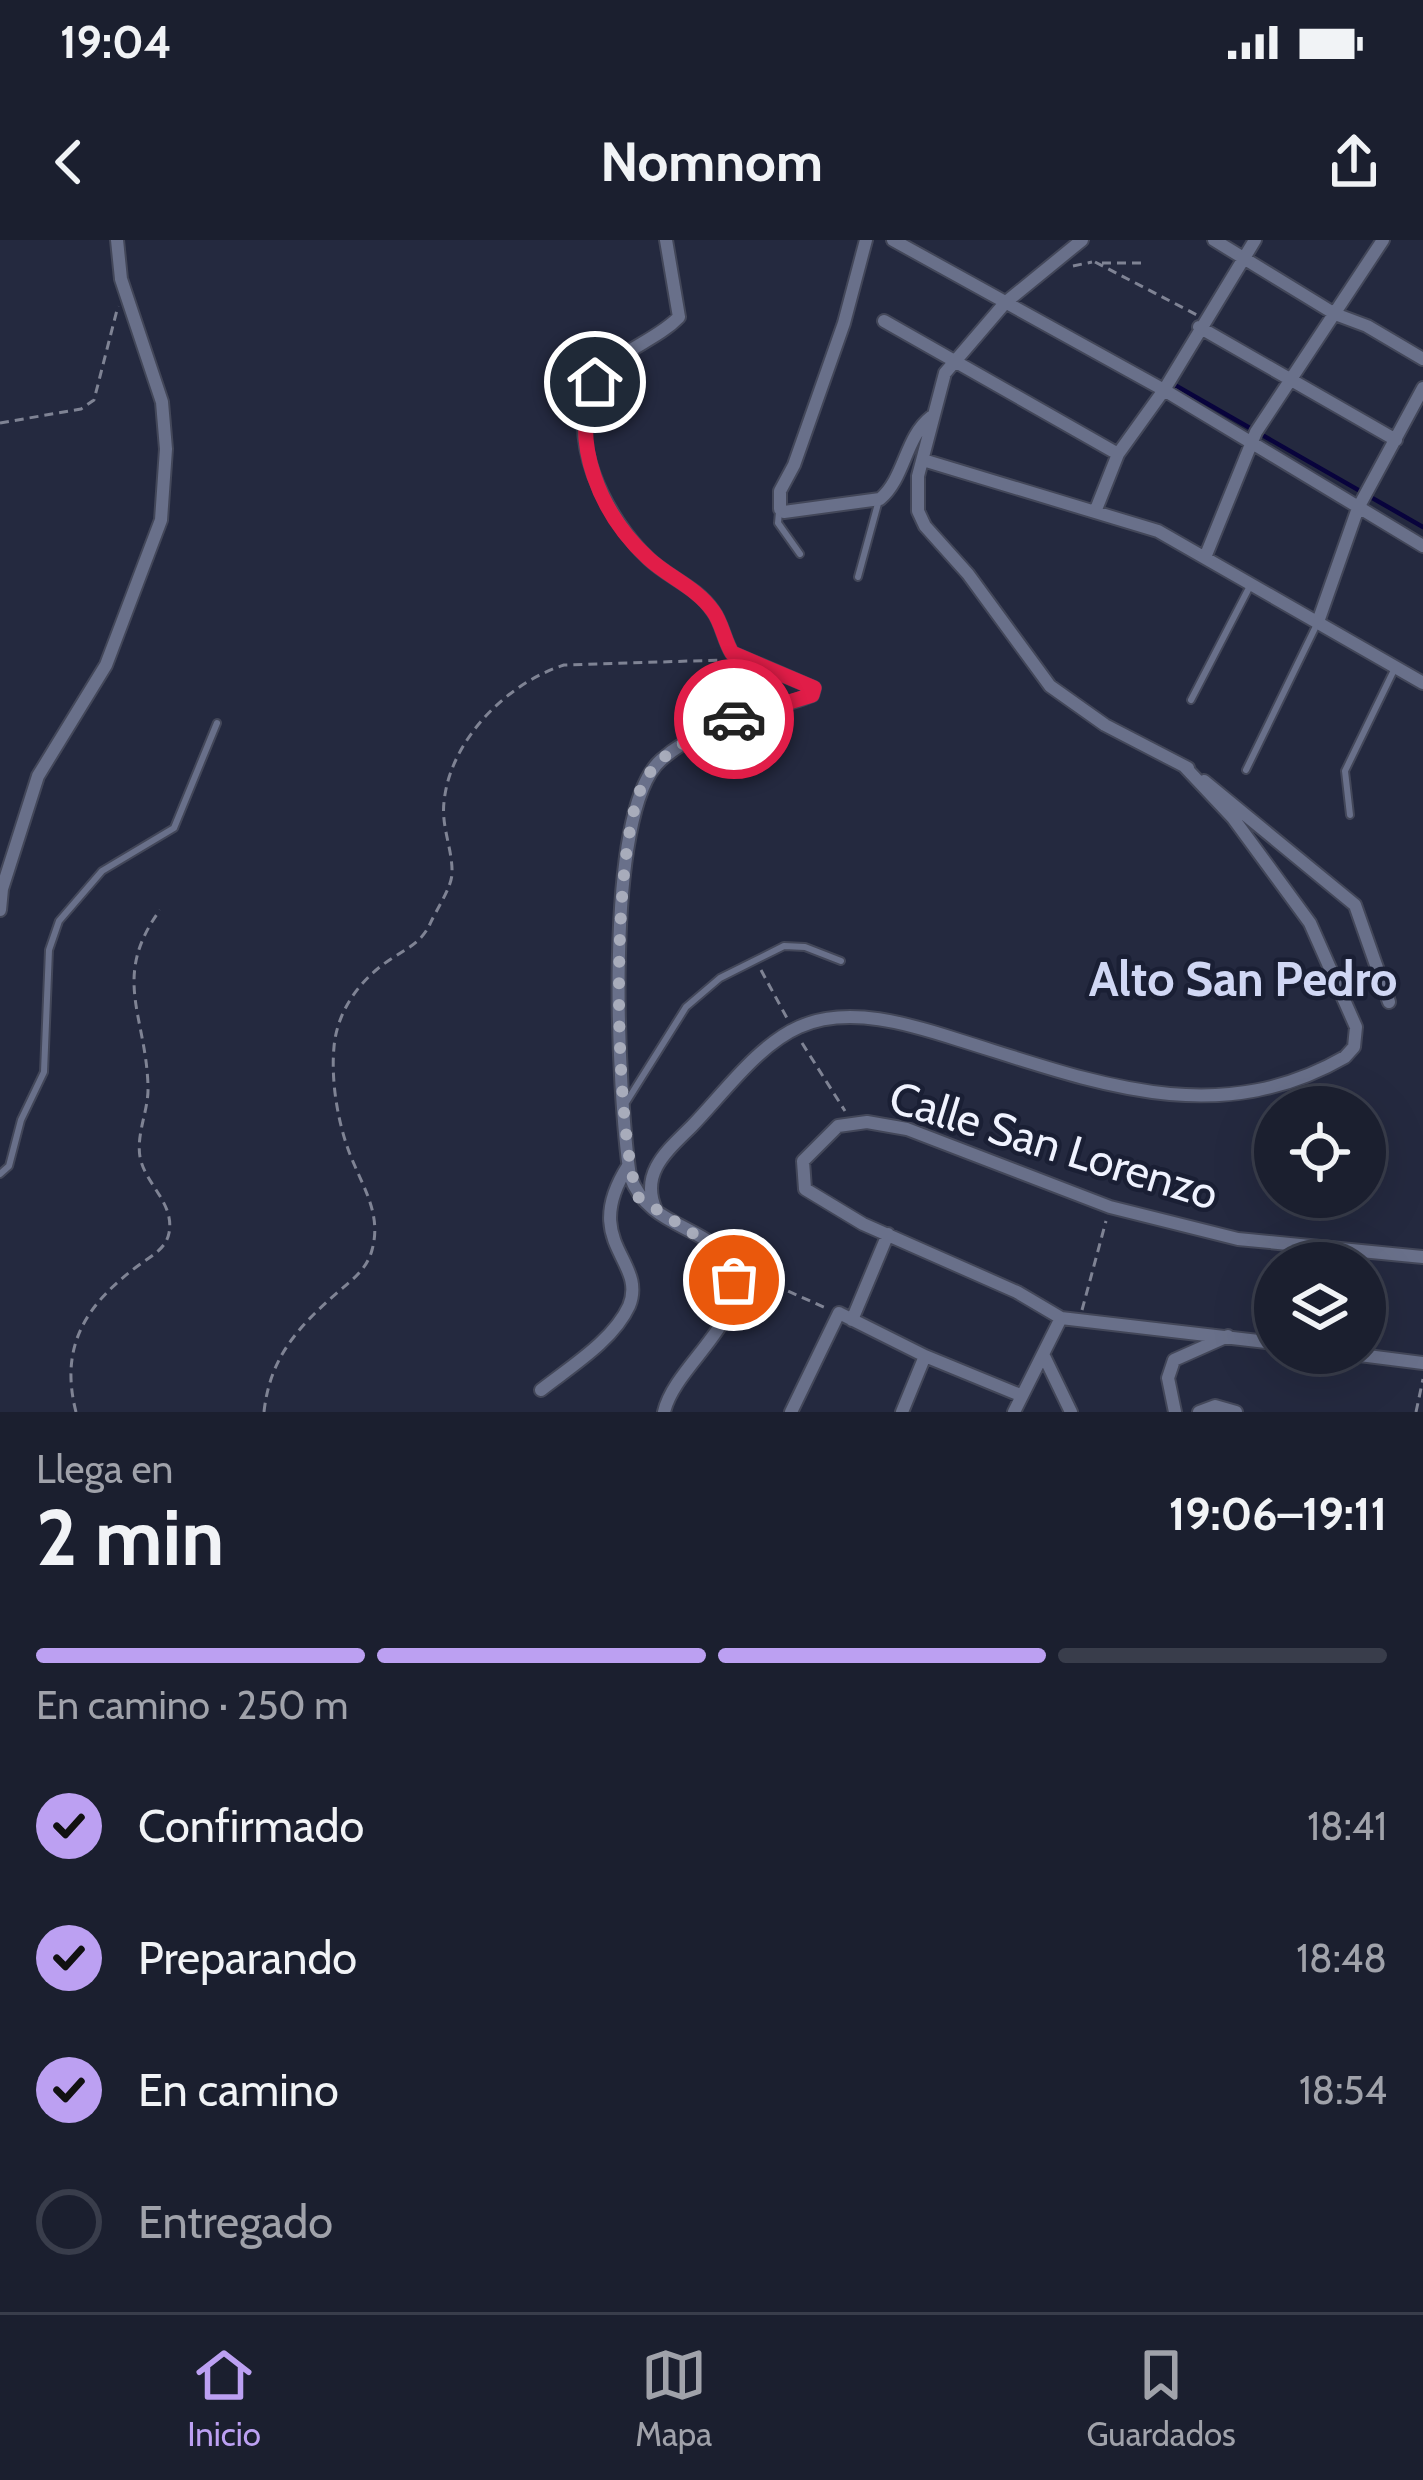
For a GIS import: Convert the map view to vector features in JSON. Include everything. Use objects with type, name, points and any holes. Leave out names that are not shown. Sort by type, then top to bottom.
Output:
[{"type":"street","points":[[0,910],[2,889],[38,776],[106,665],[161,520],[166,448],[162,402],[126,290],[117,240]]},
{"type":"street","points":[[664,1412],[677,1378],[731,1309],[731,1267],[721,1252],[638,1197],[629,1165],[618,947],[631,818],[646,777],[659,761],[707,731],[812,695],[810,683],[762,669],[732,653],[715,613],[634,544],[597,484],[585,449],[584,406],[595,382],[607,367],[667,329],[679,316],[667,240]]},
{"type":"street","points":[[866,240],[844,323],[794,465],[780,490],[780,509],[880,499],[890,489],[921,425],[932,416]]},
{"type":"street","points":[[893,240],[1164,390],[1423,546]]},
{"type":"street","points":[[1082,240],[1005,303],[952,361],[922,460],[917,493],[925,526],[968,574],[1050,686],[1105,725],[1185,766],[1354,905],[1389,1002]]},
{"type":"street","points":[[1214,240],[1335,314],[1367,326],[1423,359]]},
{"type":"street","points":[[1095,512],[1118,454],[1164,390],[1255,240]]},
{"type":"street","points":[[1206,555],[1251,442],[1383,240]]},
{"type":"street","points":[[884,322],[1118,454]]},
{"type":"street","points":[[1202,322],[1396,440]]},
{"type":"street","points":[[1319,619],[1358,508],[1423,388]]},
{"type":"street","points":[[922,460],[1158,531],[1319,619],[1423,683]]},
{"type":"street","points":[[656,1211],[650,1186],[657,1164],[747,1069],[793,1029],[812,1022],[846,1017],[914,1025],[1076,1076],[1185,1097],[1267,1091],[1345,1057],[1354,1046],[1356,1027],[1310,923],[1233,818],[1185,766]]},
{"type":"street","name":"Calle San Lorenzo","points":[[1254,1340],[1061,1318],[805,1189],[801,1176],[807,1152],[838,1126],[867,1122],[907,1129],[1110,1207],[1238,1239],[1423,1257]]},
{"type":"street","points":[[541,1390],[596,1347],[628,1309],[633,1290],[630,1275],[612,1243],[608,1212],[614,1188],[629,1165]]},
{"type":"street","points":[[791,1412],[888,1234]]},
{"type":"street","points":[[845,1317],[1020,1394]]},
{"type":"street","points":[[1014,1412],[1061,1318]]},
{"type":"street","points":[[1175,1412],[1168,1378],[1174,1360],[1228,1336]]},
{"type":"street","points":[[1043,1354],[1071,1412]]},
{"type":"street","points":[[902,1412],[925,1356]]},
{"type":"street","points":[[1386,1358],[1423,1363]]},
{"type":"street","points":[[1203,1411],[1215,1406],[1235,1412]]},
{"type":"lane","points":[[857,577],[880,499]]},
{"type":"lane","points":[[780,509],[778,523],[800,554]]},
{"type":"lane","points":[[1191,700],[1252,581]]},
{"type":"lane","points":[[1246,770],[1319,619]]},
{"type":"lane","points":[[1350,815],[1345,771],[1396,667]]},
{"type":"lane","points":[[0,1174],[9,1166],[21,1120],[44,1072],[49,950],[58,921],[102,871],[174,827],[217,723]]},
{"type":"lane","points":[[624,1103],[686,1007],[720,978],[784,946],[805,947],[841,961]]},
{"type":"path","points":[[1095,262],[1202,322]]},
{"type":"path","points":[[1070,267],[1095,262],[1146,263]]},
{"type":"path","points":[[0,423],[81,409],[94,400],[105,341],[126,290]]},
{"type":"path","points":[[264,1412],[266,1391],[283,1349],[302,1324],[360,1273],[373,1247],[371,1201],[347,1148],[336,1091],[333,1059],[339,1014],[367,980],[416,944],[452,878],[442,821],[444,797],[464,745],[488,714],[542,672],[588,662],[720,662],[732,653]]},
{"type":"path","points":[[76,1412],[69,1361],[78,1326],[116,1282],[163,1247],[169,1234],[168,1214],[139,1154],[148,1112],[148,1083],[132,999],[136,952],[160,910]]},
{"type":"path","points":[[1080,1318],[1110,1207]]},
{"type":"path","points":[[731,1267],[845,1317]]},
{"type":"path","points":[[1415,1412],[1423,1379]]},
{"type":"waterway","points":[[1173,384],[1423,527]]},
{"type":"way so far","points":[[734,719],[677,748],[646,777],[631,818],[618,947],[630,1175],[645,1205],[721,1252],[734,1280]]},
{"type":"district","name":"Alto San Pedro","points":[[1243,979]]},
{"type":"route","points":[[595,382],[584,406],[585,449],[597,484],[634,544],[715,613],[732,653],[814,688],[812,695],[802,699],[734,719]]}]
